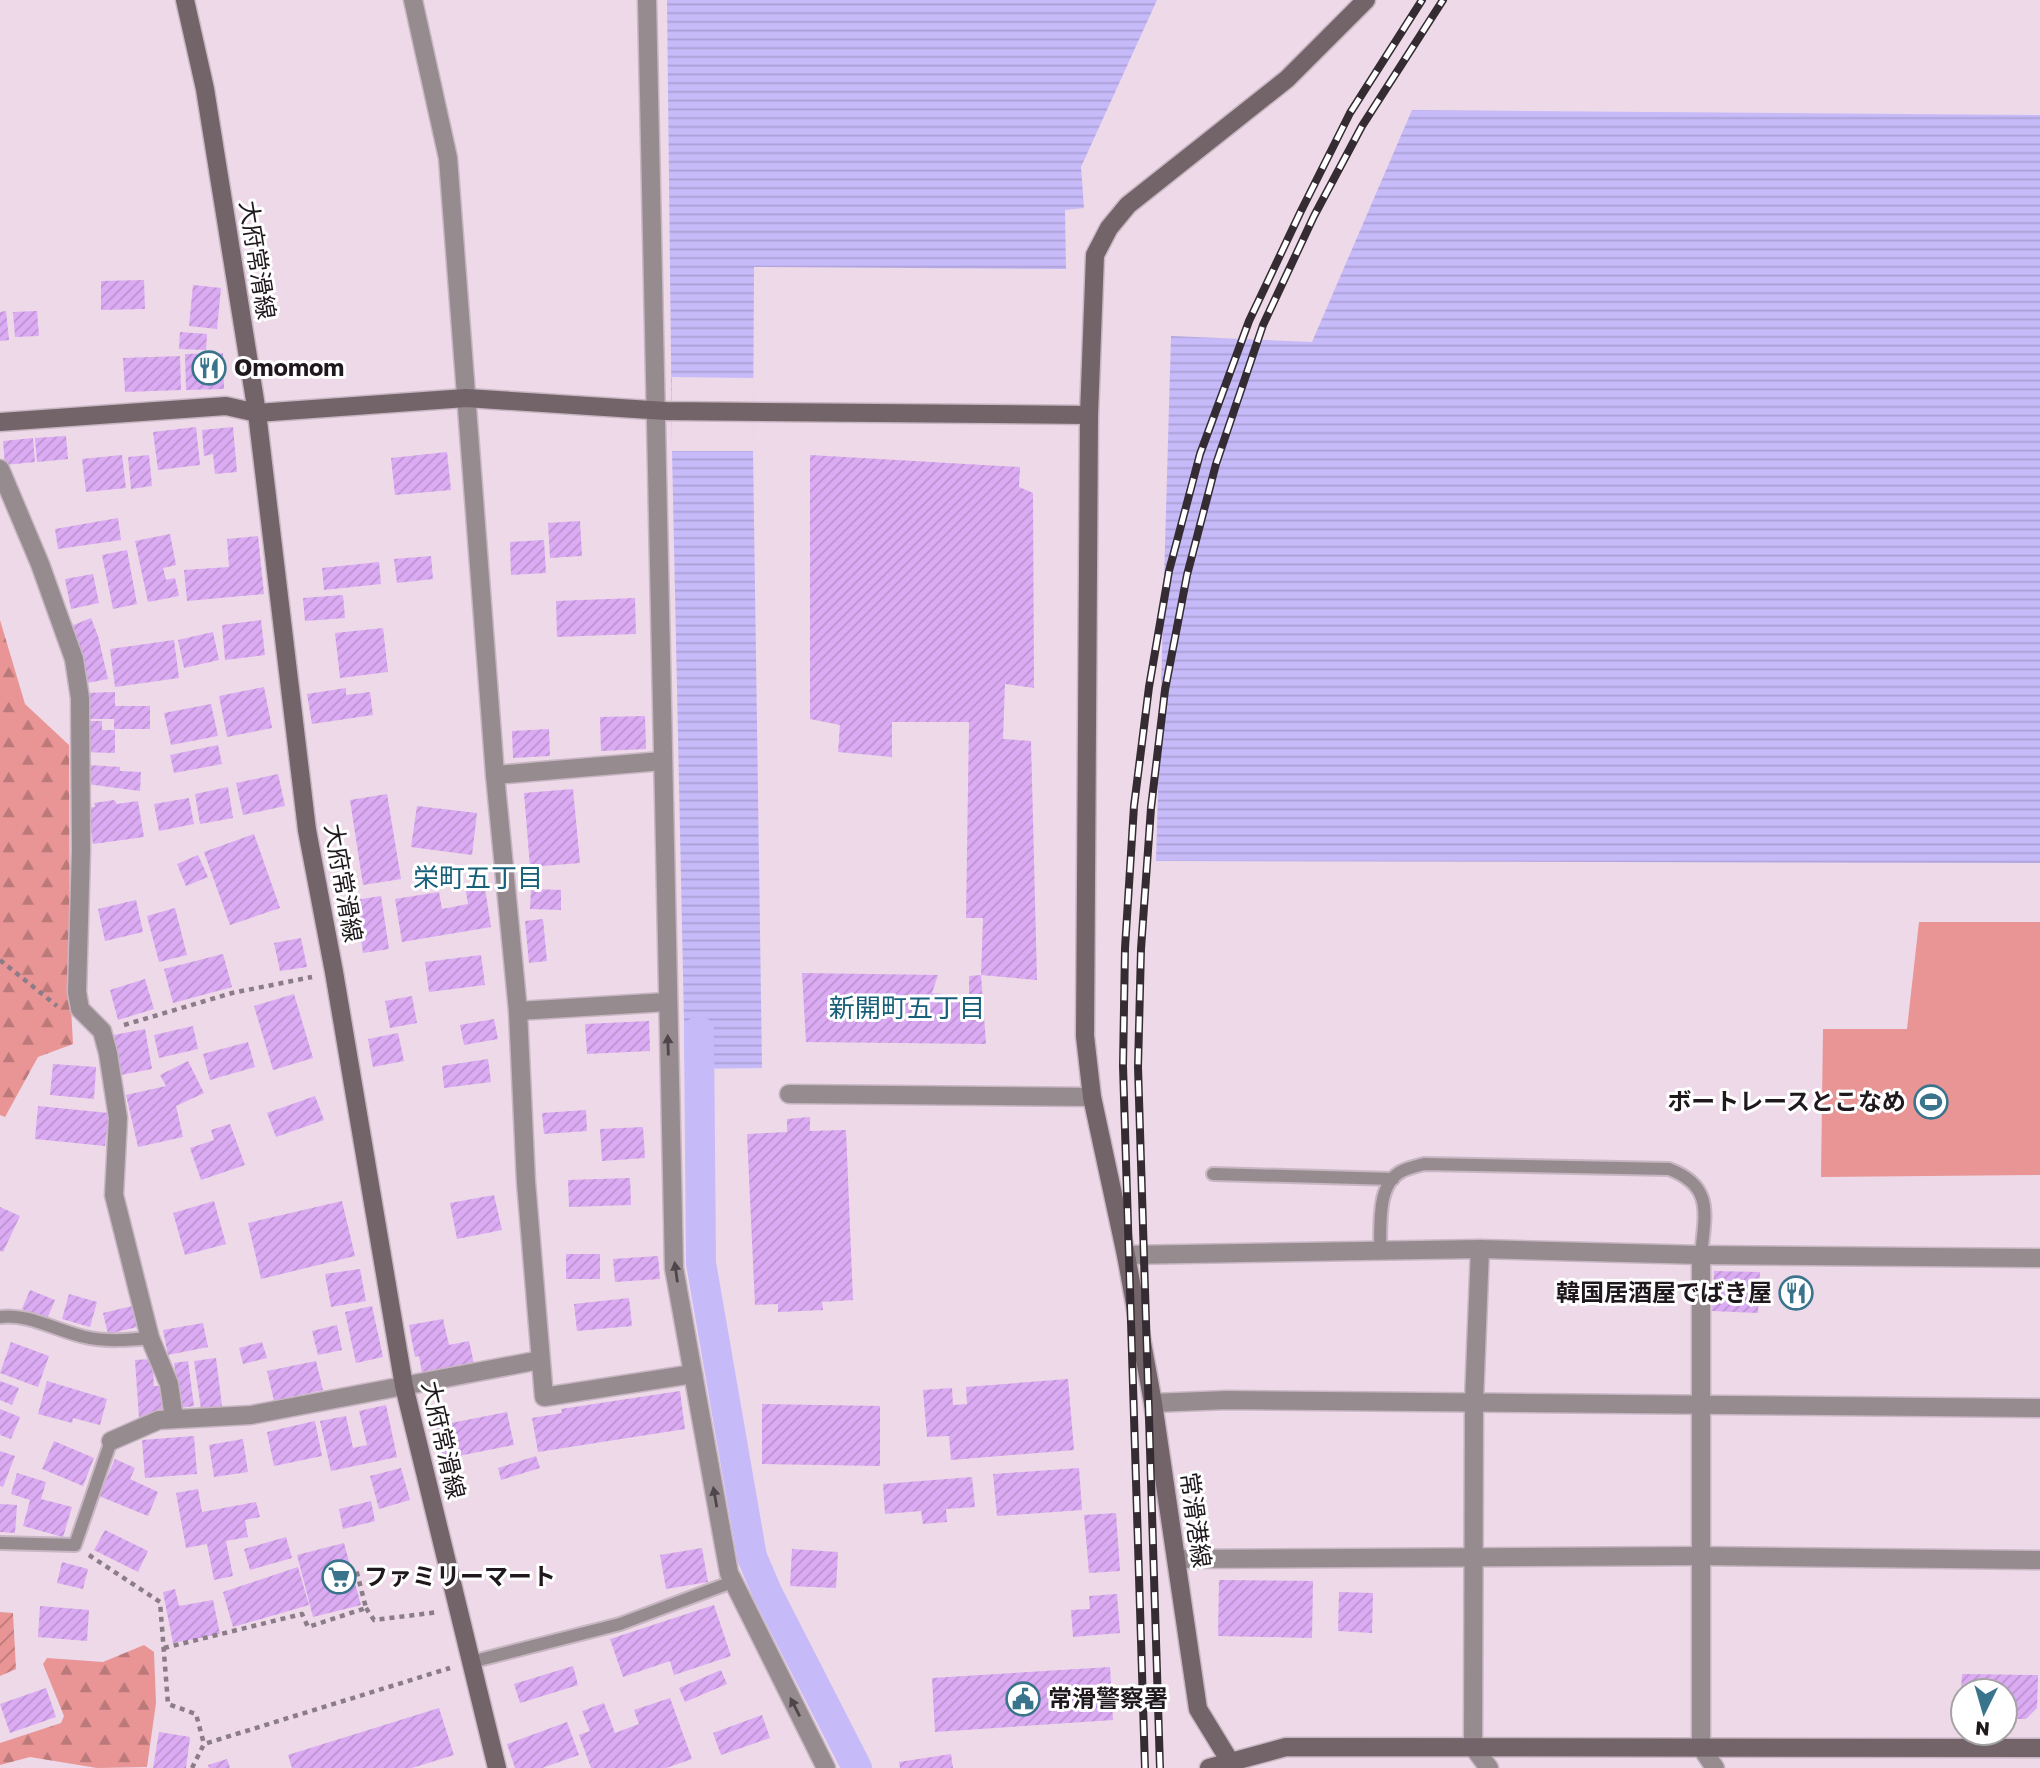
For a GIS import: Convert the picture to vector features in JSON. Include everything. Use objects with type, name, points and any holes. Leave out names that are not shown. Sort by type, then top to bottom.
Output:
[{"type":"street","name":"大府常滑線","points":[[185,0],[205,89],[257,413],[307,830],[334,972],[404,1386],[496,1768]]},
{"type":"street","points":[[413,0],[449,158],[495,775],[518,1011],[526,1182],[544,1396],[693,1374]]},
{"type":"street","points":[[648,0],[661,410],[662,761],[674,1268],[729,1573],[826,1768]]},
{"type":"street","name":"常滑港線","points":[[1232,1765],[1198,1709],[1153,1404],[1126,1255],[1092,1097],[1085,1036],[1089,415],[1095,254],[1108,228],[1128,205],[1287,79],[1366,0]]},
{"type":"street","points":[[0,422],[226,407],[257,413],[466,398],[661,410],[1089,415]]},
{"type":"street","points":[[0,469],[40,564],[74,659],[80,708],[77,992],[80,1009],[103,1031],[118,1118],[114,1195],[150,1338],[169,1384],[174,1418]]},
{"type":"street","points":[[495,775],[662,761]]},
{"type":"street","points":[[518,1011],[667,1002]]},
{"type":"street","points":[[789,1094],[1092,1097]]},
{"type":"street","points":[[1126,1255],[1480,1249],[1701,1255],[2040,1258]]},
{"type":"street","points":[[1480,1249],[1474,1401],[1474,1747],[1489,1768]]},
{"type":"street","points":[[1701,1255],[1701,1746],[1715,1768]]},
{"type":"street","points":[[111,1441],[159,1420],[251,1415],[540,1360]]},
{"type":"street","points":[[1153,1404],[1227,1400],[1474,1401],[1701,1406],[2040,1408]]},
{"type":"street","points":[[1176,1559],[1700,1556],[2040,1560]]},
{"type":"street","points":[[1209,1768],[1232,1765],[1286,1747],[2040,1748]]},
{"type":"lane","points":[[1380,1251],[1382,1209],[1387,1186],[1400,1172],[1424,1164],[1669,1169],[1686,1175],[1702,1192],[1705,1222],[1701,1255]]},
{"type":"lane","points":[[1213,1174],[1393,1179]]},
{"type":"lane","points":[[0,1317],[13,1315],[86,1338],[122,1341],[150,1338]]},
{"type":"lane","points":[[0,1543],[75,1545],[111,1441]]},
{"type":"lane","points":[[471,1662],[620,1624],[732,1582]]},
{"type":"path","points":[[0,961],[65,1012]]},
{"type":"path","points":[[103,1031],[232,993],[334,972]]},
{"type":"path","points":[[75,1545],[160,1602],[168,1704],[196,1714],[204,1744],[192,1768]]},
{"type":"path","points":[[356,1569],[366,1608],[374,1620],[458,1608]]},
{"type":"path","points":[[164,1648],[302,1614],[308,1627],[366,1608]]},
{"type":"path","points":[[204,1744],[471,1662]]},
{"type":"green space","points":[[0,620],[25,704],[69,745],[70,988],[73,1044],[38,1057],[5,1117],[0,1115]]},
{"type":"green space","name":"ボートレースとこなめ","points":[[1919,922],[2040,922],[2040,1175],[1821,1177],[1823,1029],[1907,1029]]},
{"type":"green space","points":[[0,1612],[13,1613],[16,1669],[0,1676]]},
{"type":"green space","points":[[144,1645],[154,1652],[156,1703],[147,1767],[97,1768],[30,1757],[0,1765],[0,1743],[61,1723],[64,1716],[43,1664],[47,1658],[103,1662]]},
{"type":"shaded area","points":[[667,0],[1157,0],[1081,167],[1084,208],[1065,210],[1066,269],[754,267],[753,451],[762,1068],[685,1069],[672,451]]},
{"type":"shaded area","points":[[1412,110],[2040,115],[2040,863],[1156,861],[1171,336],[1312,342]]},
{"type":"pier","points":[[672,377],[754,378],[753,451],[672,451]]},
{"type":"building","points":[[144,280],[145,309],[101,310],[101,281]]},
{"type":"building","points":[[193,285],[221,288],[217,329],[189,326]]},
{"type":"building","points":[[6,311],[9,340],[0,341],[0,312]]},
{"type":"building","points":[[37,311],[39,336],[15,337],[13,312]]},
{"type":"building","points":[[180,332],[207,334],[206,350],[179,349]]},
{"type":"building","points":[[223,353],[224,389],[186,390],[185,354]]},
{"type":"building","points":[[180,356],[181,390],[125,392],[123,358]]},
{"type":"building","points":[[196,427],[200,465],[158,470],[153,432]]},
{"type":"building","points":[[233,427],[237,472],[215,474],[213,454],[204,456],[202,430]]},
{"type":"building","points":[[66,436],[68,459],[37,462],[35,438]]},
{"type":"building","points":[[33,438],[35,462],[5,465],[3,441]]},
{"type":"building","points":[[447,452],[451,490],[395,495],[391,458]]},
{"type":"building","points":[[122,455],[126,488],[86,492],[82,459]]},
{"type":"building","points":[[149,455],[152,486],[131,489],[128,457]]},
{"type":"building","points":[[810,455],[1020,467],[1019,487],[1033,493],[1034,688],[1005,684],[1003,739],[1031,741],[1037,980],[981,975],[983,918],[966,918],[969,722],[892,722],[892,757],[838,752],[840,725],[810,719]]},
{"type":"building","points":[[118,518],[121,540],[58,549],[55,529]]},
{"type":"building","points":[[580,521],[582,556],[550,558],[548,523]]},
{"type":"building","points":[[170,534],[176,565],[163,568],[166,580],[175,578],[179,596],[148,602],[135,541]]},
{"type":"building","points":[[258,536],[264,594],[187,601],[184,570],[229,567],[227,539]]},
{"type":"building","points":[[544,540],[546,573],[511,575],[510,542]]},
{"type":"building","points":[[127,550],[137,604],[113,609],[102,555]]},
{"type":"building","points":[[431,556],[433,579],[397,583],[394,559]]},
{"type":"building","points":[[379,562],[381,584],[324,590],[322,568]]},
{"type":"building","points":[[93,574],[99,603],[71,609],[65,579]]},
{"type":"building","points":[[343,595],[345,618],[305,621],[303,598]]},
{"type":"building","points":[[635,598],[636,634],[557,637],[556,601]]},
{"type":"building","points":[[91,618],[108,679],[87,683],[71,626]]},
{"type":"building","points":[[261,620],[265,655],[225,660],[222,625]]},
{"type":"building","points":[[383,628],[388,672],[340,678],[335,633]]},
{"type":"building","points":[[213,632],[219,660],[184,668],[178,640]]},
{"type":"building","points":[[174,640],[179,678],[115,687],[110,649]]},
{"type":"building","points":[[264,687],[272,728],[227,737],[219,696]]},
{"type":"building","points":[[346,688],[346,695],[370,692],[373,715],[312,724],[307,694]]},
{"type":"building","points":[[115,692],[115,706],[150,706],[150,729],[114,729],[114,719],[84,719],[84,693]]},
{"type":"building","points":[[211,704],[218,736],[171,745],[164,713]]},
{"type":"building","points":[[645,716],[646,749],[601,751],[600,717]]},
{"type":"building","points":[[83,721],[102,721],[102,730],[115,730],[115,753],[82,752]]},
{"type":"building","points":[[549,729],[550,756],[513,758],[512,731]]},
{"type":"building","points":[[218,745],[222,764],[174,773],[170,755]]},
{"type":"building","points":[[89,765],[120,767],[120,771],[141,772],[140,791],[87,784]]},
{"type":"building","points":[[278,774],[285,806],[243,815],[236,783]]},
{"type":"building","points":[[228,787],[233,818],[200,824],[195,794]]},
{"type":"building","points":[[573,789],[580,863],[530,867],[524,793]]},
{"type":"building","points":[[387,794],[401,879],[363,885],[350,800]]},
{"type":"building","points":[[189,798],[194,824],[159,831],[154,804]]},
{"type":"building","points":[[114,800],[117,804],[138,801],[144,837],[93,844],[88,808],[95,807],[94,803]]},
{"type":"building","points":[[417,806],[477,813],[472,855],[411,847]]},
{"type":"building","points":[[254,834],[280,908],[230,925],[204,852]]},
{"type":"building","points":[[198,855],[208,877],[186,886],[177,864]]},
{"type":"building","points":[[484,882],[491,927],[402,942],[395,899],[439,892],[442,909],[468,904],[465,886]]},
{"type":"building","points":[[531,889],[561,890],[561,910],[530,909]]},
{"type":"building","points":[[381,896],[389,949],[363,953],[355,900]]},
{"type":"building","points":[[136,900],[143,932],[105,941],[98,909]]},
{"type":"building","points":[[175,908],[187,955],[159,962],[147,916]]},
{"type":"building","points":[[543,919],[547,961],[529,963],[525,921]]},
{"type":"building","points":[[301,938],[307,967],[280,971],[274,943]]},
{"type":"building","points":[[223,954],[232,987],[173,1003],[164,969]]},
{"type":"building","points":[[481,955],[485,985],[429,992],[425,962]]},
{"type":"building","points":[[802,973],[938,975],[932,993],[969,996],[969,976],[981,975],[986,1044],[806,1042]]},
{"type":"building","points":[[145,979],[154,1009],[118,1020],[110,990]]},
{"type":"building","points":[[294,994],[313,1058],[273,1070],[254,1006]]},
{"type":"building","points":[[412,996],[417,1023],[390,1028],[385,1001]]},
{"type":"building","points":[[494,1019],[498,1039],[464,1045],[460,1025]]},
{"type":"building","points":[[649,1021],[650,1051],[587,1054],[585,1024]]},
{"type":"building","points":[[193,1026],[198,1049],[159,1058],[154,1035]]},
{"type":"building","points":[[145,1029],[152,1069],[121,1075],[114,1035]]},
{"type":"building","points":[[398,1033],[404,1061],[373,1067],[368,1039]]},
{"type":"building","points":[[248,1042],[255,1067],[210,1080],[203,1054]]},
{"type":"building","points":[[488,1059],[491,1082],[444,1088],[442,1066]]},
{"type":"building","points":[[188,1061],[204,1093],[176,1106],[183,1137],[138,1147],[126,1095],[166,1086],[160,1075]]},
{"type":"building","points":[[53,1064],[96,1067],[94,1099],[50,1095]]},
{"type":"building","points":[[315,1096],[324,1120],[276,1137],[267,1113]]},
{"type":"building","points":[[38,1106],[109,1113],[105,1146],[35,1139]]},
{"type":"building","points":[[586,1110],[587,1131],[544,1134],[542,1113]]},
{"type":"building","points":[[810,1117],[810,1131],[846,1130],[853,1300],[822,1302],[823,1310],[778,1312],[778,1304],[755,1305],[747,1134],[787,1132],[787,1119]]},
{"type":"building","points":[[230,1124],[245,1165],[201,1180],[190,1148],[214,1140],[211,1130]]},
{"type":"building","points":[[643,1127],[645,1158],[602,1161],[600,1129]]},
{"type":"building","points":[[630,1178],[631,1205],[569,1207],[568,1180]]},
{"type":"building","points":[[494,1195],[502,1230],[457,1239],[450,1203]]},
{"type":"building","points":[[214,1201],[226,1244],[185,1255],[173,1213]]},
{"type":"building","points":[[342,1201],[355,1256],[261,1279],[248,1223]]},
{"type":"building","points":[[0,1207],[20,1216],[3,1252],[0,1251]]},
{"type":"building","points":[[566,1254],[600,1254],[600,1279],[566,1279]]},
{"type":"building","points":[[658,1256],[660,1279],[615,1282],[613,1259]]},
{"type":"building","points":[[360,1269],[366,1301],[331,1307],[325,1274]]},
{"type":"building","points":[[1714,1271],[1760,1272],[1758,1313],[1712,1311]]},
{"type":"building","points":[[30,1290],[55,1300],[47,1319],[22,1309]]},
{"type":"building","points":[[69,1294],[97,1302],[90,1327],[62,1319]]},
{"type":"building","points":[[629,1298],[632,1326],[577,1331],[574,1304]]},
{"type":"building","points":[[132,1306],[137,1327],[108,1334],[103,1313]]},
{"type":"building","points":[[372,1306],[383,1357],[356,1363],[345,1312]]},
{"type":"building","points":[[443,1319],[449,1345],[469,1341],[475,1368],[423,1378],[419,1356],[415,1357],[409,1325]]},
{"type":"building","points":[[203,1323],[208,1347],[168,1355],[163,1330]]},
{"type":"building","points":[[337,1325],[342,1350],[318,1355],[312,1331]]},
{"type":"building","points":[[11,1342],[49,1356],[38,1387],[0,1373]]},
{"type":"building","points":[[262,1342],[267,1358],[243,1364],[239,1348]]},
{"type":"building","points":[[216,1358],[222,1406],[201,1409],[194,1361]]},
{"type":"building","points":[[152,1359],[154,1386],[164,1386],[166,1416],[139,1418],[135,1360]]},
{"type":"building","points":[[188,1361],[194,1406],[180,1408],[174,1363]]},
{"type":"building","points":[[316,1361],[323,1390],[274,1401],[267,1371]]},
{"type":"building","points":[[1068,1379],[1074,1450],[951,1460],[949,1436],[927,1437],[923,1390],[952,1388],[953,1405],[967,1404],[966,1387]]},
{"type":"building","points":[[0,1381],[19,1388],[12,1405],[0,1400]]},
{"type":"building","points":[[47,1381],[107,1399],[100,1425],[73,1418],[72,1423],[38,1414]]},
{"type":"building","points":[[680,1391],[685,1429],[538,1452],[532,1418],[562,1413],[561,1409]]},
{"type":"building","points":[[762,1404],[880,1406],[880,1466],[762,1464]]},
{"type":"building","points":[[386,1405],[397,1457],[331,1471],[320,1421],[346,1416],[353,1448],[367,1445],[359,1411]]},
{"type":"building","points":[[0,1409],[20,1417],[11,1439],[0,1435]]},
{"type":"building","points":[[507,1412],[514,1445],[443,1459],[436,1426]]},
{"type":"building","points":[[315,1421],[322,1456],[274,1466],[267,1432]]},
{"type":"building","points":[[194,1436],[197,1474],[145,1478],[142,1440]]},
{"type":"building","points":[[243,1439],[248,1472],[214,1477],[209,1445]]},
{"type":"building","points":[[54,1441],[94,1458],[83,1486],[42,1469]]},
{"type":"building","points":[[0,1451],[15,1456],[3,1487],[0,1486]]},
{"type":"building","points":[[536,1456],[540,1468],[501,1480],[498,1468]]},
{"type":"building","points":[[115,1459],[135,1468],[130,1479],[158,1492],[148,1516],[99,1496]]},
{"type":"building","points":[[401,1468],[410,1500],[379,1509],[370,1476]]},
{"type":"building","points":[[1079,1468],[1082,1510],[997,1516],[993,1474]]},
{"type":"building","points":[[17,1473],[46,1482],[41,1499],[72,1507],[63,1537],[23,1526],[30,1500],[11,1494]]},
{"type":"building","points":[[972,1477],[975,1507],[946,1509],[947,1522],[923,1524],[921,1511],[885,1514],[883,1484]]},
{"type":"building","points":[[198,1489],[202,1512],[256,1502],[260,1517],[245,1520],[248,1537],[226,1541],[233,1576],[214,1580],[207,1544],[186,1548],[176,1493]]},
{"type":"building","points":[[371,1501],[375,1521],[343,1529],[339,1509]]},
{"type":"building","points":[[0,1504],[17,1505],[15,1533],[0,1532]]},
{"type":"building","points":[[1116,1513],[1120,1571],[1089,1573],[1084,1515]]},
{"type":"building","points":[[105,1530],[148,1551],[138,1572],[94,1550]]},
{"type":"building","points":[[286,1537],[292,1558],[250,1570],[244,1549]]},
{"type":"building","points":[[344,1543],[361,1605],[313,1617],[297,1555]]},
{"type":"building","points":[[702,1548],[708,1582],[666,1589],[660,1555]]},
{"type":"building","points":[[792,1549],[838,1552],[836,1588],[790,1586]]},
{"type":"building","points":[[62,1562],[88,1569],[83,1589],[57,1583]]},
{"type":"building","points":[[298,1567],[309,1605],[233,1627],[223,1592]]},
{"type":"building","points":[[1219,1580],[1313,1581],[1312,1638],[1218,1636]]},
{"type":"building","points":[[175,1589],[179,1606],[213,1600],[220,1634],[173,1643],[163,1592]]},
{"type":"building","points":[[1339,1592],[1373,1593],[1372,1633],[1338,1631]]},
{"type":"building","points":[[1117,1594],[1120,1633],[1073,1637],[1071,1610],[1090,1609],[1089,1596]]},
{"type":"building","points":[[714,1605],[731,1656],[674,1675],[670,1661],[623,1677],[610,1639]]},
{"type":"building","points":[[40,1606],[89,1610],[87,1641],[38,1637]]},
{"type":"building","points":[[573,1666],[578,1685],[520,1703],[514,1684]]},
{"type":"building","name":"常滑警察署","points":[[1110,1667],[1113,1720],[935,1732],[932,1678]]},
{"type":"building","points":[[721,1670],[727,1684],[685,1702],[679,1688]]},
{"type":"building","points":[[1962,1674],[2038,1675],[2037,1708],[2026,1719],[2019,1719],[2019,1677],[1962,1677]]},
{"type":"building","points":[[46,1688],[56,1717],[10,1733],[0,1704]]},
{"type":"building","points":[[670,1698],[692,1759],[666,1768],[591,1768],[579,1735],[590,1731],[582,1711],[604,1703],[615,1733],[639,1724],[634,1710]]},
{"type":"building","points":[[439,1708],[454,1755],[412,1768],[292,1768],[288,1755]]},
{"type":"building","points":[[762,1715],[770,1738],[721,1755],[713,1733]]},
{"type":"building","points":[[567,1722],[579,1755],[542,1768],[515,1768],[507,1744]]},
{"type":"building","points":[[159,1732],[190,1737],[186,1768],[153,1768]]},
{"type":"building","points":[[951,1754],[953,1768],[900,1768],[899,1762]]},
{"type":"building","points":[[227,1759],[230,1768],[209,1768],[208,1765]]},
{"type":"waterway","points":[[699,1031],[701,1263],[752,1557],[767,1592],[857,1768]]},
{"type":"railway","points":[[1145,1768],[1123,1066],[1125,948],[1134,806],[1149,687],[1169,571],[1200,454],[1249,321],[1350,113],[1422,0]]},
{"type":"railway","points":[[1160,1768],[1138,1067],[1141,949],[1151,808],[1165,690],[1187,575],[1216,464],[1263,325],[1314,216],[1362,126],[1443,0]]},
{"type":"place","name":"Omomom","points":[[209,368]]},
{"type":"place","name":"ボートレースとこなめ","points":[[1931,1102]]},
{"type":"place","name":"韓国居酒屋でばき屋","points":[[1796,1293]]},
{"type":"place","name":"ファミリーマート","points":[[339,1577]]},
{"type":"place","name":"常滑警察署","points":[[1023,1699]]},
{"type":"district","name":"栄町五丁目","points":[[478,878]]},
{"type":"district","name":"新開町五丁目","points":[[907,1008]]}]
